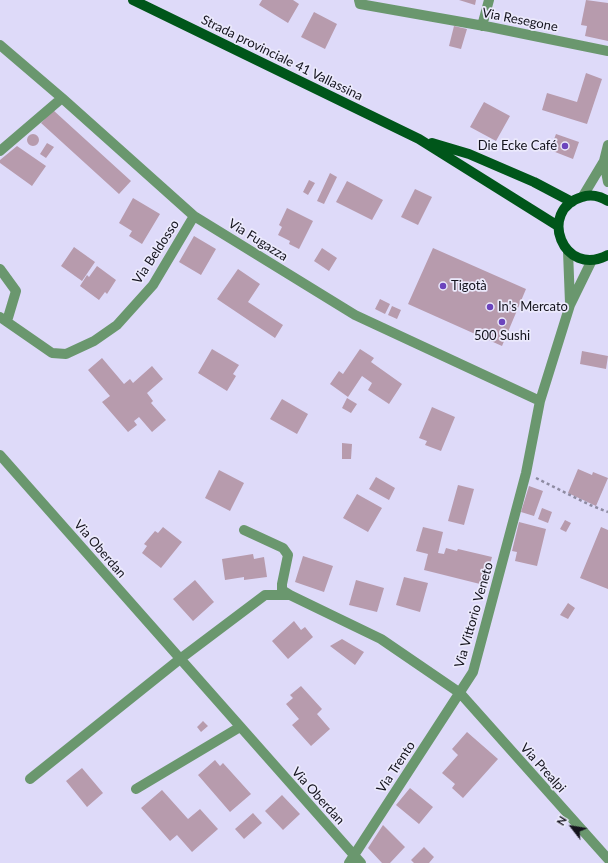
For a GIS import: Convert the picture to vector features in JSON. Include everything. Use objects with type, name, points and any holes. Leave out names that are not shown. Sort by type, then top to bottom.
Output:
[{"type":"main road","name":"Strada provinciale 41 Vallassina","points":[[133,0],[419,139],[558,226]]},
{"type":"main road","name":"Strada provinciale 41 Vallassina","points":[[419,139],[469,154],[534,182],[572,202]]},
{"type":"main road","points":[[608,201],[594,195],[583,196],[572,202],[562,213],[558,226],[560,240],[568,251],[578,258],[592,260],[608,255]]},
{"type":"street","name":"Via Resegone","points":[[359,0],[360,4],[608,51]]},
{"type":"street","points":[[482,26],[490,0]]},
{"type":"street","name":"Via Fugazza","points":[[0,45],[62,98],[194,216],[355,315],[540,401]]},
{"type":"street","points":[[0,151],[62,98]]},
{"type":"street","points":[[583,196],[604,161],[608,145]]},
{"type":"street","points":[[604,161],[608,182]]},
{"type":"street","name":"Via Beldosso","points":[[4,319],[52,353],[66,354],[94,341],[118,325],[153,285],[194,216]]},
{"type":"street","name":"Via Vittorio Veneto","points":[[568,251],[570,305]]},
{"type":"street","name":"Via Vittorio Veneto","points":[[290,595],[381,639],[460,693],[473,672],[526,473],[540,401],[570,305],[592,260]]},
{"type":"street","points":[[0,269],[16,291],[4,319]]},
{"type":"street","name":"Via Oberdan","points":[[0,455],[240,727],[354,860]]},
{"type":"street","points":[[244,530],[283,548],[288,555],[282,590],[290,595]]},
{"type":"street","points":[[30,779],[180,659],[265,595],[290,595]]},
{"type":"street","name":"Via Prealpi","points":[[460,693],[608,859]]},
{"type":"street","name":"Via Trento","points":[[354,860],[460,693]]},
{"type":"street","points":[[136,789],[240,727]]},
{"type":"path","points":[[526,473],[590,506],[608,512]]},
{"type":"building","points":[[262,0],[293,0],[299,4],[288,23],[259,5]]},
{"type":"building","points":[[459,0],[476,0],[475,5]]},
{"type":"building","points":[[586,0],[608,3],[608,41],[585,36],[587,26],[581,25]]},
{"type":"building","points":[[314,12],[337,24],[325,49],[301,37]]},
{"type":"building","points":[[454,26],[467,29],[461,49],[449,46]]},
{"type":"building","points":[[586,73],[602,79],[587,124],[542,110],[547,93],[577,102]]},
{"type":"building","points":[[484,102],[510,116],[496,141],[470,127]]},
{"type":"building","points":[[53,110],[131,181],[119,194],[41,123]]},
{"type":"building","points":[[31,134],[35,134],[39,140],[35,146],[31,146],[27,142],[27,138]]},
{"type":"building","name":"Die Ecke Café","points":[[556,134],[579,142],[573,159],[550,150]]},
{"type":"building","points":[[47,143],[54,147],[46,158],[40,154]]},
{"type":"building","points":[[17,146],[46,166],[32,186],[0,163],[0,160]]},
{"type":"building","points":[[330,173],[337,177],[324,204],[317,201]]},
{"type":"building","points":[[309,180],[315,183],[308,195],[303,192]]},
{"type":"building","points":[[347,181],[383,200],[372,220],[336,202]]},
{"type":"building","points":[[415,189],[432,197],[418,225],[401,217]]},
{"type":"building","points":[[133,198],[160,214],[142,244],[129,236],[132,231],[119,223]]},
{"type":"building","points":[[287,208],[313,221],[299,249],[289,244],[290,241],[278,235],[282,227],[279,225]]},
{"type":"building","points":[[194,236],[216,249],[201,275],[179,262]]},
{"type":"building","points":[[74,247],[95,262],[82,281],[61,266]]},
{"type":"building","points":[[322,248],[337,258],[329,271],[314,261]]},
{"type":"building","points":[[433,248],[526,289],[502,346],[408,304]]},
{"type":"building","points":[[97,266],[116,280],[107,294],[105,292],[99,300],[80,286],[87,275],[89,277]]},
{"type":"building","points":[[238,269],[260,284],[248,302],[283,325],[275,338],[217,299]]},
{"type":"building","points":[[380,299],[390,304],[385,314],[375,309]]},
{"type":"building","points":[[392,306],[401,310],[397,319],[388,315]]},
{"type":"building","points":[[212,349],[239,365],[233,374],[236,376],[227,391],[198,373]]},
{"type":"building","points":[[360,349],[374,358],[371,362],[402,384],[389,404],[368,390],[372,383],[362,376],[348,397],[330,384],[339,371],[343,374]]},
{"type":"building","points":[[582,351],[608,356],[606,369],[580,364]]},
{"type":"building","points":[[102,358],[124,384],[130,379],[133,383],[152,366],[163,379],[147,393],[153,401],[151,403],[166,420],[152,432],[139,417],[134,421],[137,425],[128,432],[102,402],[110,396],[88,370]]},
{"type":"building","points":[[347,398],[357,404],[351,413],[342,408]]},
{"type":"building","points":[[282,399],[308,414],[297,434],[270,419]]},
{"type":"building","points":[[432,407],[455,417],[441,451],[425,445],[427,441],[419,438]]},
{"type":"building","points":[[342,443],[352,444],[351,459],[342,459]]},
{"type":"building","points":[[578,469],[592,475],[593,472],[608,478],[596,506],[568,493]]},
{"type":"building","points":[[219,470],[244,483],[230,511],[205,498]]},
{"type":"building","points":[[376,477],[395,488],[389,500],[369,489]]},
{"type":"building","points":[[458,485],[474,489],[464,525],[448,521]]},
{"type":"building","points":[[529,486],[543,491],[534,516],[521,512]]},
{"type":"building","points":[[357,494],[382,508],[368,532],[343,518]]},
{"type":"building","points":[[542,508],[552,512],[548,523],[538,519]]},
{"type":"building","points":[[565,520],[571,523],[566,532],[560,529]]},
{"type":"building","points":[[519,522],[546,529],[537,566],[515,561],[517,552],[512,551]]},
{"type":"building","points":[[163,527],[182,542],[161,568],[142,553],[147,546],[144,544],[155,531],[158,533]]},
{"type":"building","points":[[423,527],[443,532],[438,553],[444,554],[446,548],[457,551],[458,549],[492,557],[484,585],[424,570],[428,554],[416,551]]},
{"type":"building","points":[[601,527],[608,530],[608,589],[580,578]]},
{"type":"building","points":[[253,554],[254,559],[264,557],[267,577],[244,580],[244,577],[225,580],[222,559]]},
{"type":"building","points":[[303,556],[333,566],[324,592],[295,582]]},
{"type":"building","points":[[404,577],[428,583],[420,612],[396,605]]},
{"type":"building","points":[[195,580],[214,602],[193,621],[173,599]]},
{"type":"building","points":[[356,580],[384,588],[377,612],[349,605]]},
{"type":"building","points":[[568,603],[575,608],[568,619],[560,615]]},
{"type":"building","points":[[294,621],[301,630],[305,627],[313,637],[288,659],[272,641]]},
{"type":"building","points":[[342,639],[364,652],[355,665],[330,646]]},
{"type":"building","points":[[301,686],[322,709],[317,714],[330,729],[311,746],[292,725],[299,719],[286,704],[293,698],[290,695]]},
{"type":"building","points":[[203,721],[208,726],[201,732],[197,727]]},
{"type":"building","points":[[467,732],[498,759],[463,798],[452,788],[455,784],[442,773],[458,755],[452,749]]},
{"type":"building","points":[[215,760],[220,766],[223,763],[251,794],[230,812],[198,775]]},
{"type":"building","points":[[82,768],[103,793],[87,807],[66,781]]},
{"type":"building","points":[[410,788],[433,807],[419,824],[396,805]]},
{"type":"building","points":[[162,790],[188,819],[200,809],[218,829],[192,852],[177,835],[170,841],[141,808]]},
{"type":"building","points":[[282,795],[300,814],[283,830],[265,811]]},
{"type":"building","points":[[253,813],[262,823],[244,839],[235,829]]},
{"type":"building","points":[[383,825],[405,847],[390,863],[382,863],[368,848]]},
{"type":"building","points":[[424,847],[434,857],[429,863],[414,863],[411,860]]},
{"type":"place","name":"Die Ecke Café","points":[[565,146]]},
{"type":"place","name":"Tigotà","points":[[443,286]]},
{"type":"place","name":"In's Mercato","points":[[490,307]]},
{"type":"place","name":"500 Sushi","points":[[502,322]]}]
